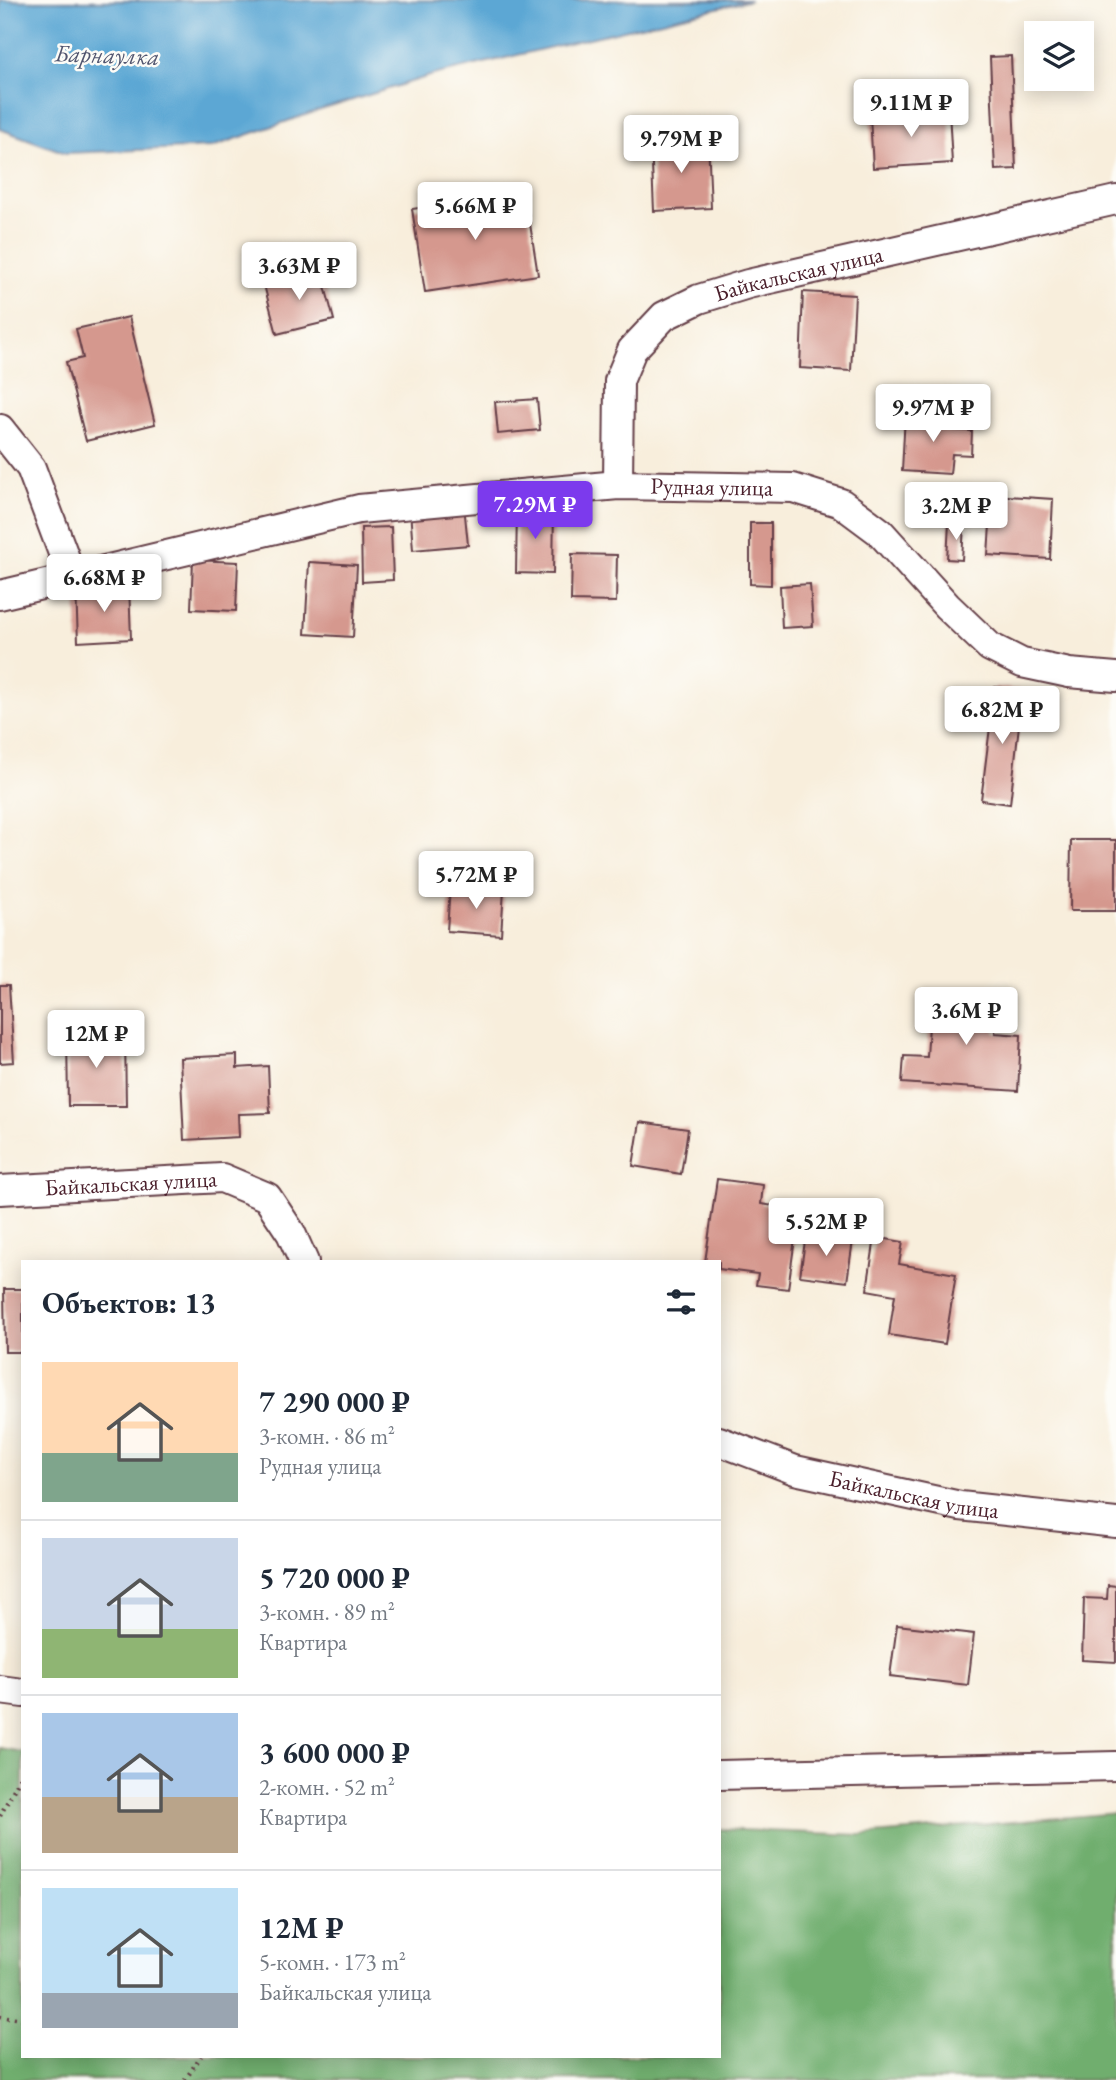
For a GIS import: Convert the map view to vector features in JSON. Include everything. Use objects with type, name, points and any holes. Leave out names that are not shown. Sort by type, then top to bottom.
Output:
[{"type":"street","name":"Байкальская улица","points":[[618,485],[619,381],[632,351],[664,316],[699,299],[748,285],[1116,201]]},
{"type":"street","points":[[0,429],[31,468],[72,577]]},
{"type":"street","name":"Рудная улица","points":[[0,594],[359,509],[618,485],[793,488],[841,503],[880,532],[947,606],[990,647],[1022,663],[1069,673],[1116,677]]},
{"type":"street","name":"Байкальская улица","points":[[0,1190],[222,1178],[267,1197],[291,1233],[303,1260]]},
{"type":"street","name":"Байкальская улица","points":[[721,1442],[796,1470],[960,1506],[1116,1523]]},
{"type":"street","points":[[0,1690],[21,1693]]},
{"type":"street","points":[[721,1775],[1116,1766]]},
{"type":"path","points":[[0,1816],[21,1776]]},
{"type":"path","points":[[0,2016],[21,2019]]},
{"type":"path","points":[[186,2080],[200,2058]]},
{"type":"green space","points":[[0,1748],[21,1752],[21,2058],[721,2058],[721,1829],[862,1835],[1116,1813],[1116,2080],[0,2080]]},
{"type":"water","name":"Барнаулка","points":[[0,0],[751,0],[433,75],[212,147],[66,153],[0,129]]},
{"type":"building","points":[[1011,56],[1016,169],[995,170],[990,57]]},
{"type":"building","points":[[949,111],[952,163],[873,168],[870,116]]},
{"type":"building","points":[[708,139],[711,208],[654,211],[651,142]]},
{"type":"building","points":[[525,192],[538,275],[425,292],[412,209]]},
{"type":"building","points":[[321,271],[334,320],[277,334],[264,285]]},
{"type":"building","points":[[803,292],[855,295],[851,371],[800,368]]},
{"type":"building","points":[[129,317],[155,424],[86,441],[66,362],[83,358],[76,329]]},
{"type":"building","points":[[537,399],[540,430],[498,434],[495,402]]},
{"type":"building","points":[[905,415],[954,418],[954,430],[972,431],[971,455],[952,454],[950,474],[902,471]]},
{"type":"building","points":[[992,495],[1053,499],[1050,559],[988,555]]},
{"type":"building","points":[[464,505],[468,545],[413,550],[410,510]]},
{"type":"building","points":[[517,508],[554,508],[553,574],[516,573]]},
{"type":"building","points":[[750,523],[771,523],[771,585],[750,584]]},
{"type":"building","points":[[949,523],[964,524],[962,560],[947,559]]},
{"type":"building","points":[[391,527],[393,580],[362,582],[361,528]]},
{"type":"building","points":[[572,554],[617,555],[616,602],[571,601]]},
{"type":"building","points":[[193,560],[238,562],[236,611],[191,609]]},
{"type":"building","points":[[309,562],[357,565],[353,637],[305,634]]},
{"type":"building","points":[[810,584],[813,626],[782,628],[780,586]]},
{"type":"building","points":[[129,585],[131,639],[78,642],[76,588]]},
{"type":"building","points":[[995,687],[1023,690],[1010,804],[981,800]]},
{"type":"building","points":[[1071,840],[1116,840],[1116,911],[1070,911]]},
{"type":"building","points":[[450,886],[504,890],[501,935],[447,931]]},
{"type":"building","points":[[0,985],[9,985],[14,1062],[0,1063]]},
{"type":"building","points":[[931,994],[997,997],[995,1033],[1021,1035],[1018,1091],[902,1083],[904,1056],[927,1057]]},
{"type":"building","points":[[67,1033],[125,1033],[126,1106],[68,1106]]},
{"type":"building","points":[[237,1055],[237,1068],[268,1066],[270,1113],[238,1114],[239,1137],[184,1140],[180,1058]]},
{"type":"building","points":[[640,1122],[688,1129],[681,1174],[633,1166]]},
{"type":"building","points":[[717,1179],[763,1185],[761,1204],[799,1210],[788,1289],[756,1285],[758,1274],[721,1269],[721,1260],[705,1260]]},
{"type":"building","points":[[806,1234],[853,1240],[847,1282],[800,1276]]},
{"type":"building","points":[[875,1237],[903,1242],[899,1264],[956,1274],[945,1344],[889,1335],[895,1295],[867,1290]]},
{"type":"building","points":[[4,1289],[21,1289],[21,1352],[5,1352]]},
{"type":"building","points":[[1108,1585],[1116,1586],[1116,1662],[1082,1660],[1084,1598],[1107,1599]]},
{"type":"building","points":[[897,1625],[974,1634],[968,1685],[890,1676]]}]
